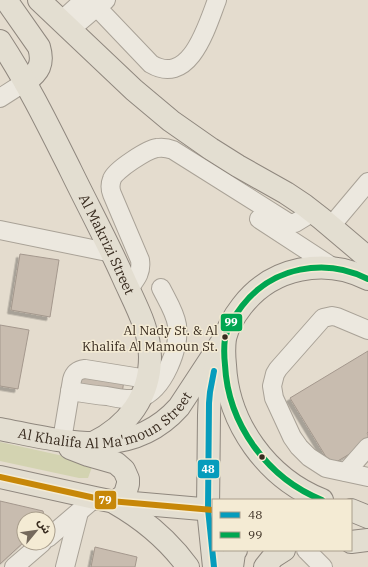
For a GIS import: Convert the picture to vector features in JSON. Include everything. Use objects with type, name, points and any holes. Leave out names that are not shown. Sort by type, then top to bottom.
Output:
[{"type":"main road","points":[[6,0],[39,47],[41,53],[41,60],[37,72],[25,82]]},
{"type":"main road","points":[[39,0],[134,90],[171,121],[238,166],[286,193],[313,212],[368,258]]},
{"type":"main road","name":"Al Makrizi Street","points":[[0,40],[40,108],[112,253],[142,321],[149,343],[149,367],[144,388],[132,413],[124,422],[109,434],[93,443]]},
{"type":"main road","points":[[212,528],[209,415],[210,392],[217,359],[230,324],[237,312],[256,291],[279,276],[292,271],[320,267],[334,268],[348,270],[368,279]]},
{"type":"main road","points":[[226,338],[224,355],[228,391],[233,408],[249,440],[271,467],[285,479],[300,489],[320,499]]},
{"type":"main road","name":"Al Khalifa Al Ma'moun Street","points":[[0,429],[57,440],[78,442],[107,443],[134,438],[159,426],[170,417],[179,407],[226,338]]},
{"type":"main road","points":[[57,440],[73,450],[116,463],[120,466],[126,474],[128,484],[125,494],[108,500]]},
{"type":"main road","points":[[0,476],[108,500],[211,509]]},
{"type":"main road","points":[[108,500],[127,510],[158,534],[188,567]]},
{"type":"main road","points":[[352,510],[368,517]]},
{"type":"main road","points":[[352,520],[368,523]]},
{"type":"main road","points":[[352,542],[368,540]]},
{"type":"main road","points":[[213,551],[214,567]]},
{"type":"main road","points":[[232,567],[235,551]]},
{"type":"main road","points":[[256,551],[262,560],[264,567]]},
{"type":"main road","points":[[264,567],[273,557],[282,551]]},
{"type":"street","points":[[66,26],[94,2],[151,64],[167,70],[178,67],[194,53],[200,43],[217,0]]},
{"type":"street","points":[[0,98],[25,82]]},
{"type":"street","points":[[128,290],[141,270],[140,260],[110,189],[110,184],[112,178],[118,171],[151,149],[163,148],[173,150],[289,223],[295,223],[313,212]]},
{"type":"street","points":[[330,226],[368,182]]},
{"type":"street","points":[[245,210],[334,268]]},
{"type":"street","points":[[0,230],[112,253]]},
{"type":"street","points":[[57,440],[73,375],[76,371],[85,369],[144,388],[149,394],[156,387],[173,357],[177,336],[176,319],[161,288]]},
{"type":"street","points":[[368,330],[332,316],[323,318],[278,369],[272,386],[274,398],[292,437],[309,457],[326,468],[368,477]]},
{"type":"street","points":[[70,391],[129,400],[144,388]]},
{"type":"street","points":[[346,472],[368,447]]},
{"type":"street","points":[[56,531],[79,512],[108,500]]},
{"type":"street","points":[[65,567],[79,512]]},
{"type":"street","points":[[14,567],[33,551]]},
{"type":"street","points":[[307,551],[323,567]]},
{"type":"green space","points":[[0,442],[86,461],[92,467],[88,478],[79,478],[0,461]]},
{"type":"building","points":[[20,254],[59,260],[50,317],[11,310]]},
{"type":"building","points":[[0,325],[29,330],[18,389],[0,386]]},
{"type":"building","points":[[368,351],[368,439],[363,446],[331,465],[290,398]]},
{"type":"building","points":[[81,373],[124,380],[122,394],[79,387]]},
{"type":"building","points":[[0,501],[43,511],[16,511],[16,549],[0,564]]},
{"type":"building","points":[[95,547],[137,557],[135,567],[91,567]]},
{"type":"transit line","name":"99","points":[[320,499],[302,490],[284,478],[268,463],[254,446],[243,428],[234,408],[228,387],[224,358],[225,338],[237,313],[254,293],[268,282],[284,275],[300,270],[334,268],[351,272],[368,279]]},
{"type":"transit line","name":"48","points":[[212,548],[208,509],[209,403],[214,371]]},
{"type":"transit line","name":"79","points":[[0,477],[110,501],[212,510]]},
{"type":"transit line","name":"48","points":[[212,551],[214,567]]},
{"type":"place","name":"Al Nady St. & Al Khalifa Al Mamoun St.","points":[[225,337]]}]
